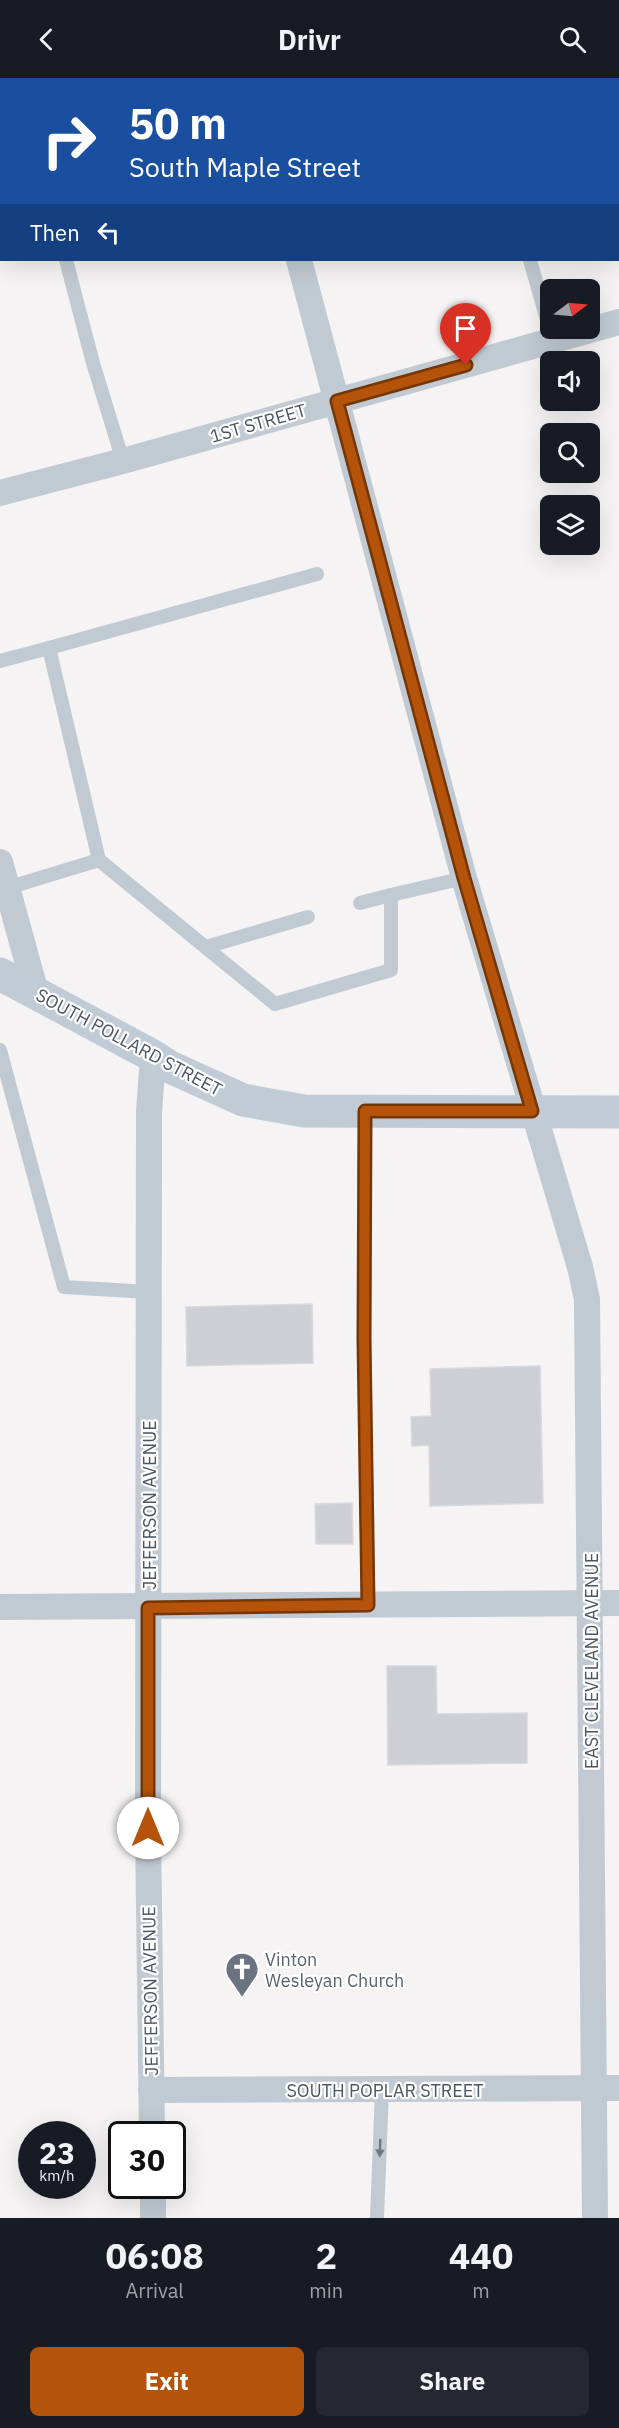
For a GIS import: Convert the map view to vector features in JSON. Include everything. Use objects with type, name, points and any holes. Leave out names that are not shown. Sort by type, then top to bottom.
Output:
[{"type":"main road","name":"SOUTH POLLARD STREET","points":[[0,974],[170,1067],[243,1100],[304,1111],[619,1112]]},
{"type":"street","name":"EAST CLEVELAND AVENUE","points":[[299,261],[464,878],[580,1267],[587,1299],[591,1603],[607,2088],[595,2218]]},
{"type":"street","name":"1ST STREET","points":[[0,493],[123,461],[619,322]]},
{"type":"street","points":[[0,862],[36,993]]},
{"type":"street","name":"JEFFERSON AVENUE","points":[[152,2121],[148,1608],[149,1112],[153,1056]]},
{"type":"street","points":[[0,1607],[148,1608],[619,1603]]},
{"type":"street","name":"SOUTH POPLAR STREET","points":[[151,2090],[607,2088]]},
{"type":"street","points":[[153,2199],[153,2218]]},
{"type":"lane","points":[[66,261],[93,363],[123,461]]},
{"type":"lane","points":[[530,261],[552,341]]},
{"type":"lane","points":[[0,661],[317,574]]},
{"type":"lane","points":[[49,648],[99,860],[275,1004],[391,970],[391,895]]},
{"type":"lane","points":[[7,888],[99,860]]},
{"type":"lane","points":[[360,903],[464,878]]},
{"type":"lane","points":[[206,947],[308,917]]},
{"type":"lane","points":[[0,1050],[64,1287],[149,1292]]},
{"type":"lane","points":[[365,1111],[364,1339],[368,1605]]},
{"type":"lane","points":[[377,2218],[382,2090]]},
{"type":"building","points":[[312,1304],[313,1363],[187,1366],[186,1307]]},
{"type":"building","points":[[540,1366],[543,1503],[430,1506],[429,1445],[412,1446],[411,1417],[431,1416],[430,1369]]},
{"type":"building","points":[[352,1503],[353,1544],[316,1544],[315,1504]]},
{"type":"building","points":[[387,1666],[436,1666],[437,1714],[527,1713],[527,1763],[388,1765]]},
{"type":"place","name":"Vinton Wesleyan Church","points":[[242,1998]]},
{"type":"route","points":[[148,1828],[148,1608],[368,1605],[364,1339],[365,1111],[532,1111],[464,878],[337,401],[466,365]]}]
